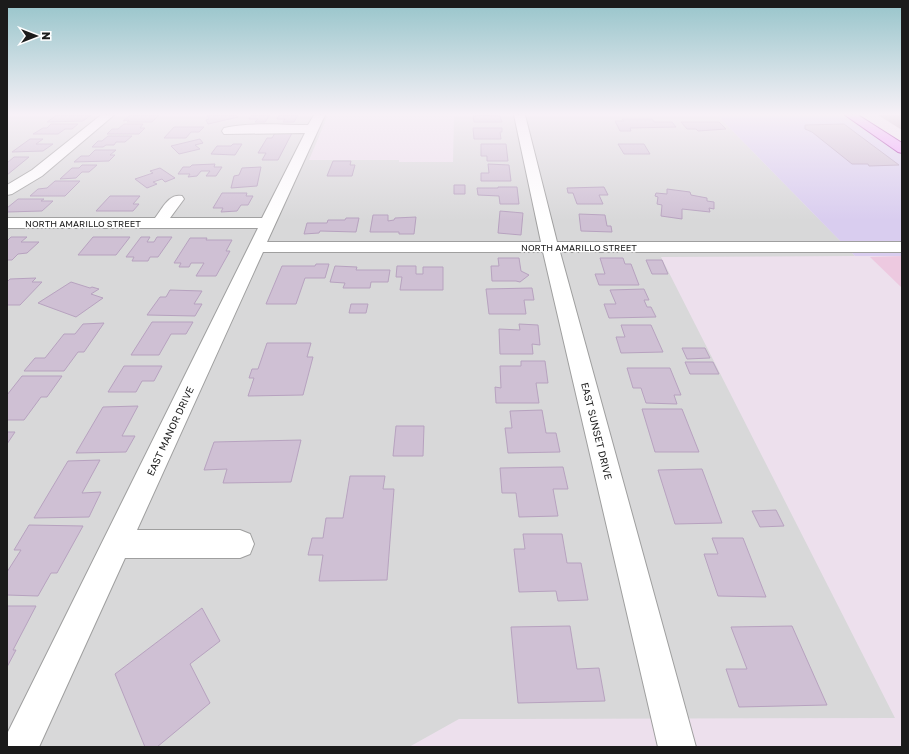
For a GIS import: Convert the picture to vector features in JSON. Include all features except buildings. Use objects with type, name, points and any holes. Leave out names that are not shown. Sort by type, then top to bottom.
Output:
[{"type":"street","points":[[7,190],[37,173],[65,150]]},
{"type":"street","name":"EAST MANOR DRIVE","points":[[18,741],[116,544],[302,150]]},
{"type":"street","name":"EAST SUNSET DRIVE","points":[[527,150],[550,248],[677,747]]},
{"type":"street","points":[[159,223],[177,198]]},
{"type":"street","name":"NORTH AMARILLO STREET","points":[[7,223],[267,223]]},
{"type":"street","name":"NORTH AMARILLO STREET","points":[[256,247],[902,247]]},
{"type":"street","points":[[116,544],[240,544]]},
{"type":"shaded area","points":[[7,150],[313,150],[309,160],[399,160],[399,162],[453,162],[453,150],[751,150],[855,256],[661,257],[895,718],[459,719],[409,747],[7,747]]},
{"type":"shaded area","points":[[751,150],[896,150],[902,155],[902,256],[855,256]]},
{"type":"shaded area","points":[[902,256],[902,288],[870,257]]}]
